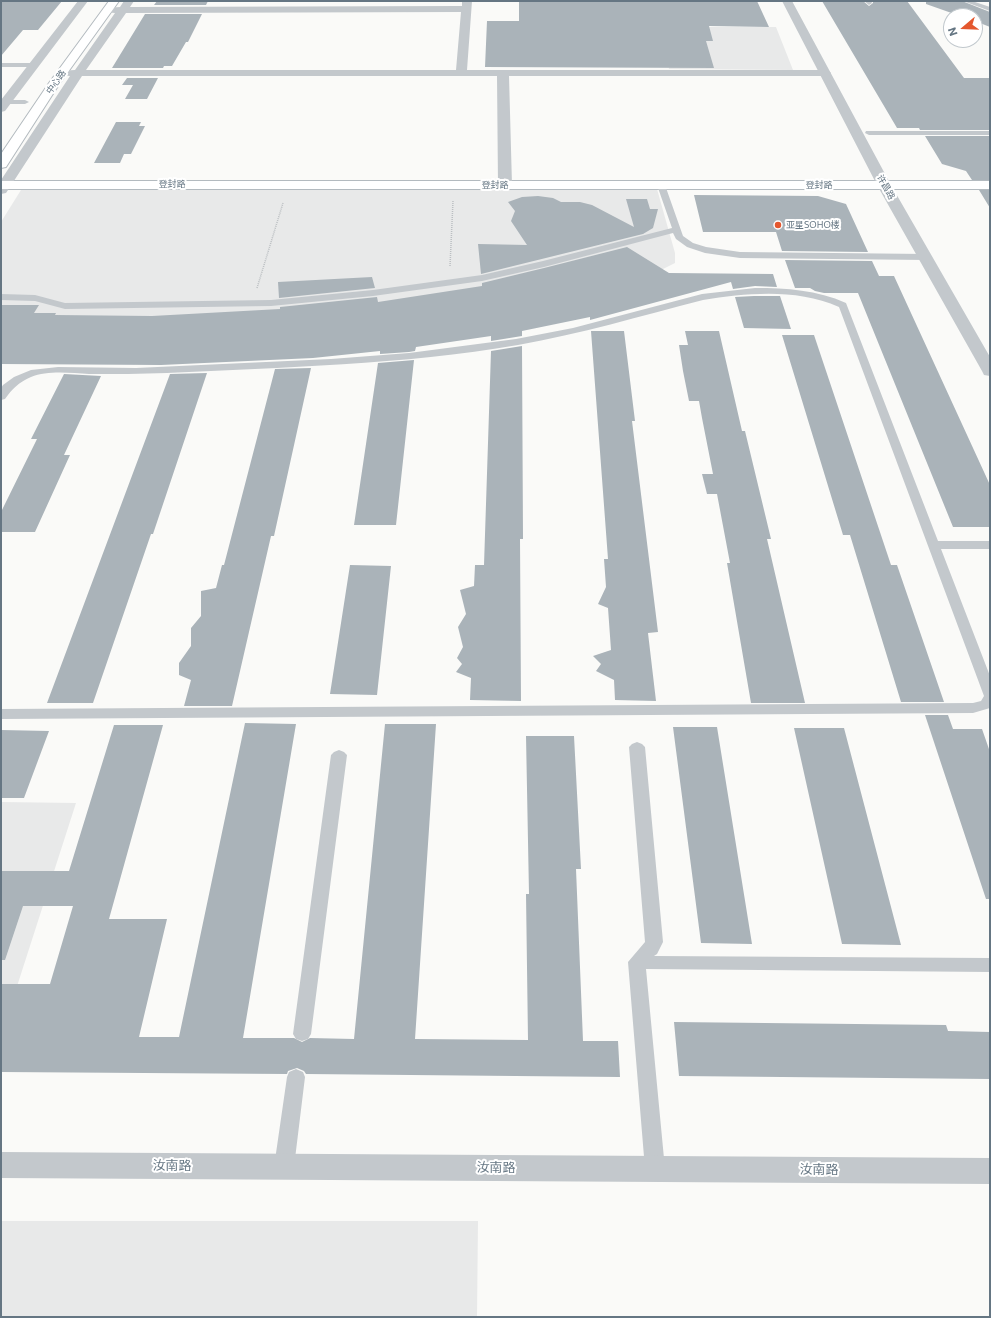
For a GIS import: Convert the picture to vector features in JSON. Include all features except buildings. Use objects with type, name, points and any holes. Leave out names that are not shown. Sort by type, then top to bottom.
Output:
[{"type":"main road","name":"中心路","points":[[1,164],[111,5]]},
{"type":"main road","name":"中心路","points":[[17,114],[33,91]]},
{"type":"main road","name":"登封路","points":[[2,186],[288,184],[990,185]]},
{"type":"street","points":[[2,104],[83,1]]},
{"type":"street","name":"许昌路","points":[[787,1],[884,185],[990,372]]},
{"type":"street","name":"许昌路","points":[[798,1],[869,133],[907,198]]},
{"type":"street","points":[[111,5],[466,5],[461,72]]},
{"type":"street","points":[[2,186],[126,5]]},
{"type":"street","points":[[62,74],[461,72],[825,73]]},
{"type":"street","points":[[503,72],[504,185]]},
{"type":"street","name":"汝南路","points":[[1,1165],[990,1171]]},
{"type":"lane","points":[[966,1],[990,9]]},
{"type":"lane","points":[[1,65],[33,65]]},
{"type":"lane","points":[[2,104],[25,102]]},
{"type":"lane","points":[[869,133],[990,133]]},
{"type":"lane","points":[[661,185],[679,237],[690,245],[719,253],[740,255],[926,258]]},
{"type":"lane","points":[[1,298],[35,298],[65,306],[252,304],[323,299],[449,283],[517,271],[676,230]]},
{"type":"lane","points":[[1,397],[7,387],[18,379],[31,373],[75,370],[136,371],[331,362],[409,356],[516,342],[574,331],[702,297],[723,293],[764,291],[814,295],[832,299],[843,306],[990,695]]},
{"type":"lane","points":[[933,545],[990,545]]},
{"type":"lane","points":[[1,714],[973,708],[987,704],[990,698]]},
{"type":"lane","points":[[637,747],[654,942],[651,949],[645,952],[637,962],[655,1169]]},
{"type":"lane","points":[[302,1034],[339,755]]},
{"type":"lane","points":[[637,962],[990,965]]},
{"type":"lane","points":[[284,1167],[296,1077]]},
{"type":"path","points":[[252,304],[288,184]]},
{"type":"path","points":[[449,283],[454,185]]},
{"type":"shaded area","points":[[659,27],[776,27],[793,70],[669,69]]},
{"type":"shaded area","points":[[657,189],[675,253],[675,263],[655,273],[627,281],[1,337],[1,222],[21,190]]},
{"type":"shaded area","points":[[1,802],[76,803],[1,1036]]},
{"type":"shaded area","points":[[1,1221],[478,1221],[477,1317],[1,1317]]},
{"type":"place","name":"亚星SOHO楼","points":[[778,225]]}]
